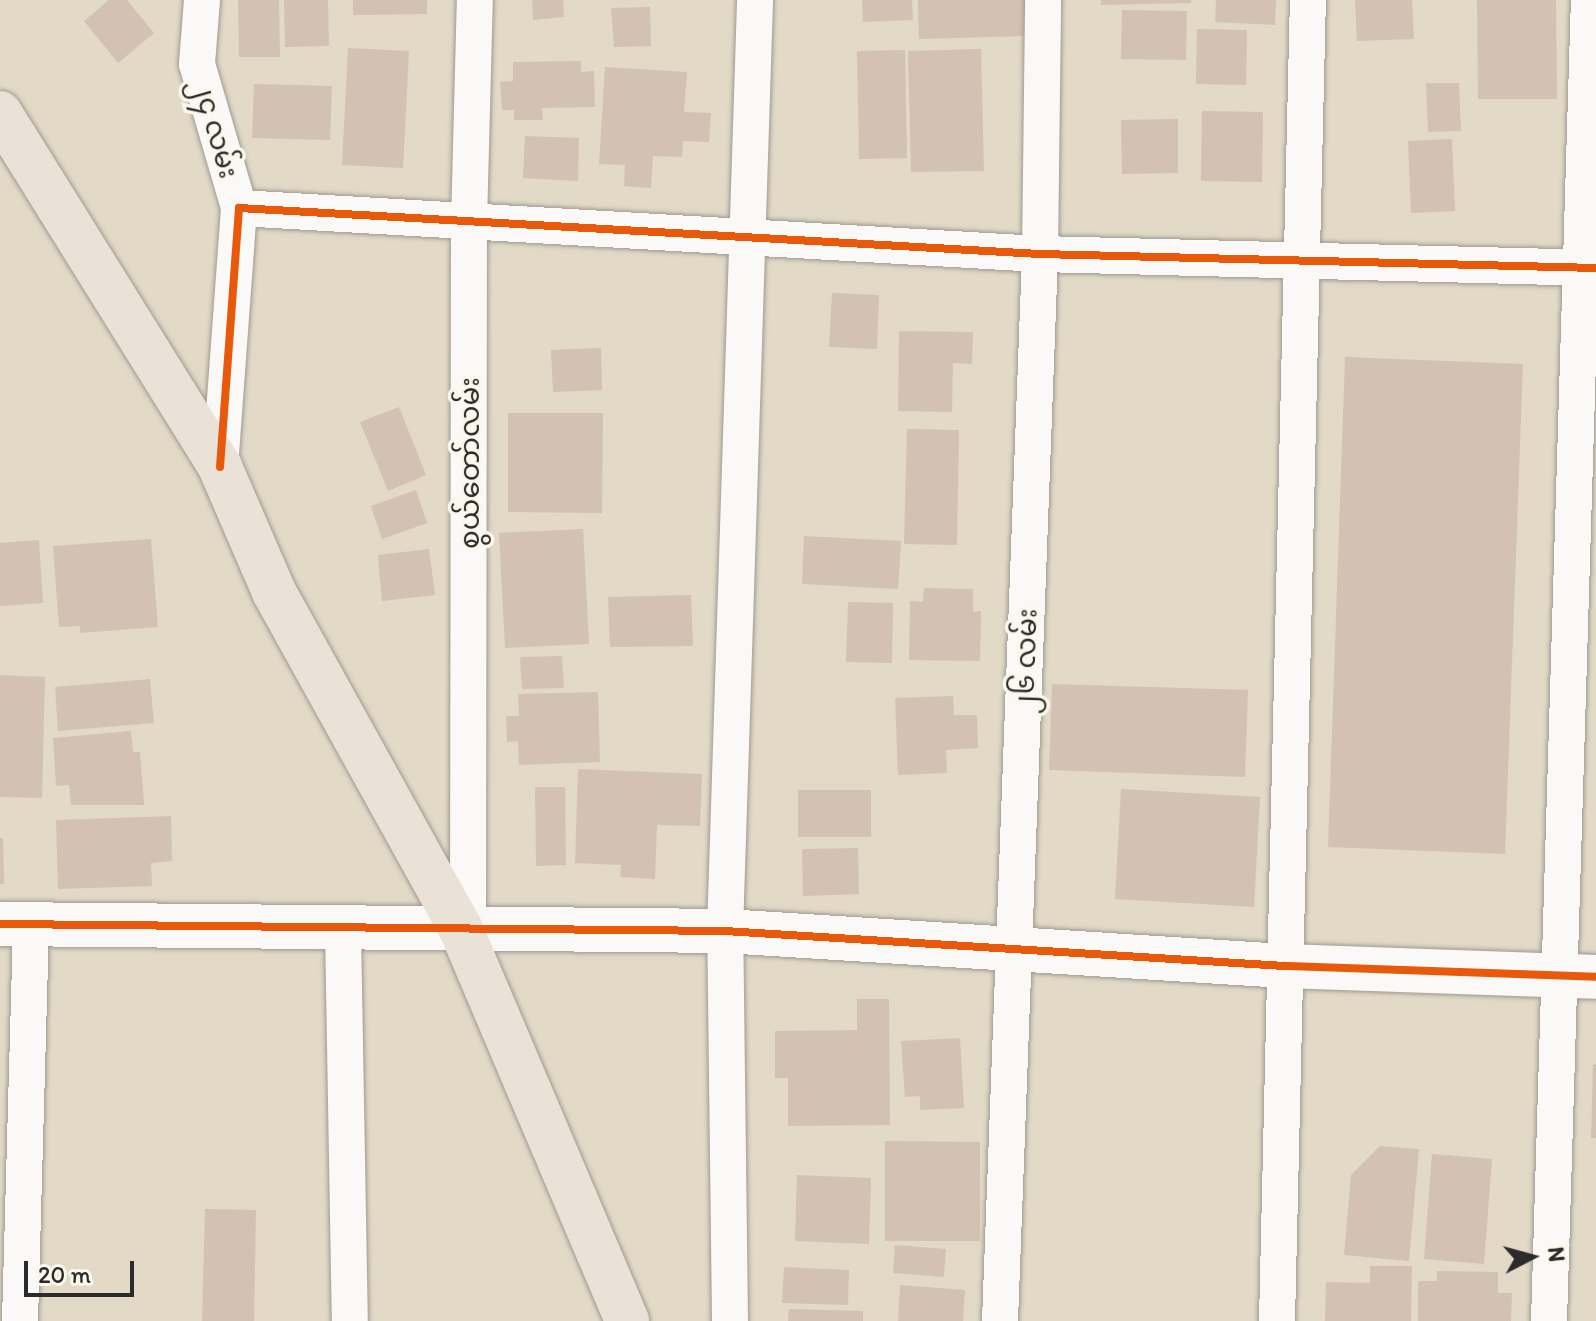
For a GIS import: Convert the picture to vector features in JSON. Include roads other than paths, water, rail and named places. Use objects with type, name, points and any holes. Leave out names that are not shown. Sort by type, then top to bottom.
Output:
[{"type":"main road","points":[[0,113],[220,467],[274,592],[464,926],[627,1321]]},
{"type":"street","name":"၂၄ လမ်း","points":[[202,0],[197,64],[239,208]]},
{"type":"street","name":"စွယ်တော်လမ်း","points":[[464,926],[469,223],[475,0]]},
{"type":"street","points":[[730,1321],[725,931],[755,0]]},
{"type":"street","name":"၂၆ လမ်း","points":[[1000,1321],[1040,254],[1043,0]]},
{"type":"street","points":[[1277,1321],[1308,0]]},
{"type":"street","points":[[1549,1321],[1577,976],[1590,268],[1589,0]]},
{"type":"street","points":[[220,467],[239,208],[1040,254],[1590,268]]},
{"type":"street","points":[[20,1321],[16,924],[343,930],[464,926],[725,931],[1014,946],[1285,966],[1577,976]]},
{"type":"street","points":[[343,930],[350,1321]]}]
